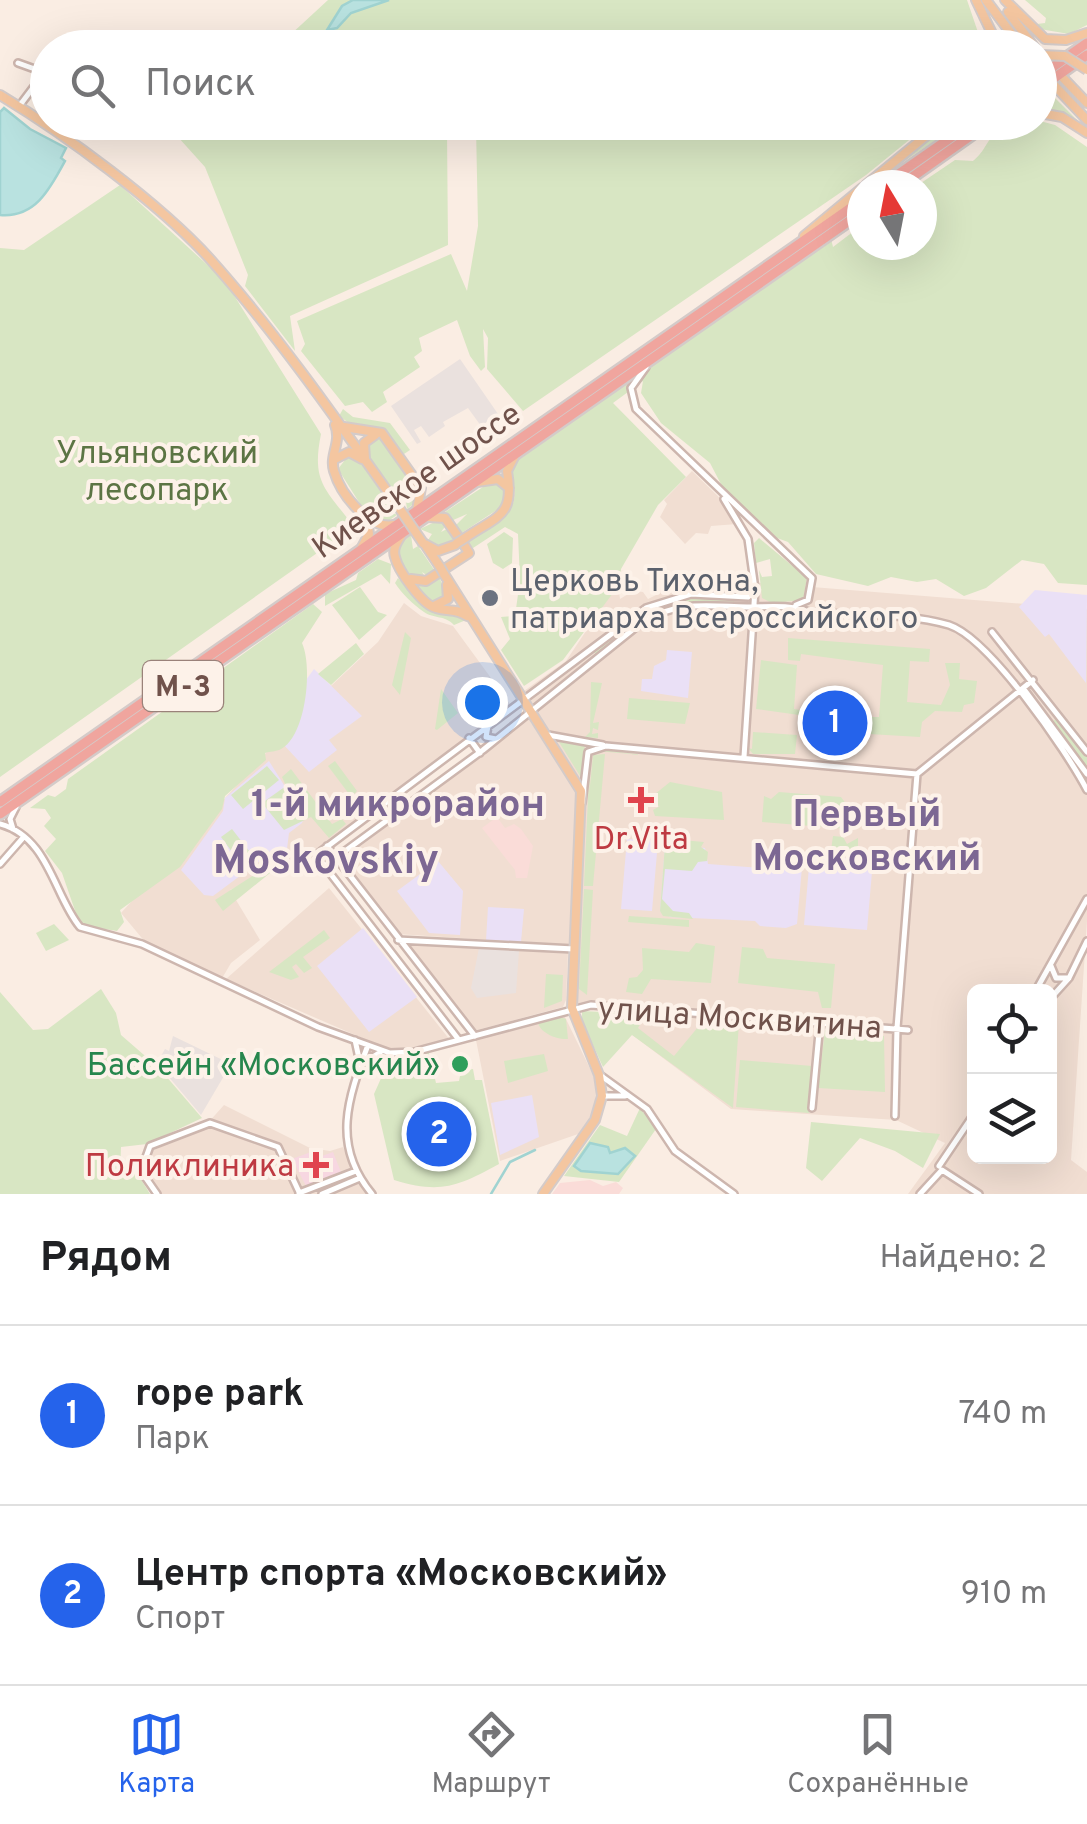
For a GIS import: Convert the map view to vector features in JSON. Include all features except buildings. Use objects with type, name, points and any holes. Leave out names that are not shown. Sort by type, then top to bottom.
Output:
[{"type":"highway","points":[[1057,64],[1087,43]]},
{"type":"highway","points":[[1057,76],[1087,54]]},
{"type":"highway","points":[[906,170],[951,140]]},
{"type":"highway","points":[[920,170],[958,140]]},
{"type":"highway","name":"Киевское шоссе","points":[[1,801],[401,528],[454,483],[847,210]]},
{"type":"highway","name":"Киевское шоссе","points":[[416,517],[472,484],[847,222]]},
{"type":"highway","name":"Киевское шоссе","points":[[0,814],[362,555]]},
{"type":"main road","points":[[976,0],[990,30]]},
{"type":"main road","points":[[986,0],[1008,30]]},
{"type":"main road","points":[[1002,0],[1034,30]]},
{"type":"main road","points":[[1002,0],[1023,30]]},
{"type":"main road","points":[[1057,40],[1087,33]]},
{"type":"main road","points":[[1057,55],[1087,70]]},
{"type":"main road","points":[[1064,78],[1087,103]]},
{"type":"main road","points":[[1057,88],[1087,120]]},
{"type":"main road","points":[[0,95],[30,114]]},
{"type":"main road","points":[[1057,116],[1087,133]]},
{"type":"main road","points":[[66,140],[112,174],[207,256],[395,502],[578,783],[582,802],[572,1008],[599,1074],[602,1094],[594,1120],[543,1194]]},
{"type":"main road","points":[[884,170],[922,140]]},
{"type":"main road","points":[[943,144],[947,140]]},
{"type":"main road","points":[[781,256],[847,200]]},
{"type":"main road","points":[[333,417],[350,430],[379,432],[388,438],[418,480],[422,497],[416,517],[442,517],[469,554],[426,581],[407,577]]},
{"type":"main road","points":[[333,417],[340,440],[333,463],[336,476],[366,519],[369,535],[362,555],[386,555],[396,560]]},
{"type":"main road","points":[[367,463],[363,448],[368,437],[388,438]]},
{"type":"main road","points":[[430,606],[443,604],[448,598],[442,557],[503,512],[512,497],[507,469],[521,450]]},
{"type":"main road","points":[[333,463],[345,452],[367,463]]},
{"type":"main road","points":[[472,484],[498,479],[508,486],[512,497]]},
{"type":"main road","points":[[418,480],[434,490],[454,483]]},
{"type":"main road","points":[[366,519],[380,527],[401,528],[394,550],[396,560],[430,606],[458,610],[478,626]]},
{"type":"main road","points":[[423,543],[438,550],[460,542]]},
{"type":"street","points":[[18,63],[30,66]]},
{"type":"street","points":[[19,106],[30,91]]},
{"type":"street","points":[[664,350],[637,377],[632,398],[639,412],[812,578],[808,600],[793,606]]},
{"type":"street","points":[[717,488],[750,547],[755,589],[744,757]]},
{"type":"street","points":[[750,547],[756,536],[768,537]]},
{"type":"street","points":[[459,1040],[316,856],[469,738],[661,600],[698,594],[746,597],[755,589]]},
{"type":"street","points":[[755,589],[770,606]]},
{"type":"street","points":[[746,597],[750,603],[746,607]]},
{"type":"street","points":[[322,868],[665,610],[692,603],[793,606],[809,612],[936,622],[958,629],[989,652],[1087,774]]},
{"type":"street","points":[[756,619],[770,606]]},
{"type":"street","points":[[746,607],[756,619]]},
{"type":"street","points":[[992,632],[1087,752]]},
{"type":"street","points":[[583,655],[589,656],[590,664]]},
{"type":"street","points":[[548,735],[606,746],[917,774],[1033,680]]},
{"type":"street","points":[[1021,690],[1087,790]]},
{"type":"street","points":[[490,724],[485,734],[496,739]]},
{"type":"street","points":[[469,738],[480,752]]},
{"type":"street","points":[[582,802],[588,752],[606,746]]},
{"type":"street","points":[[1062,752],[1076,759]]},
{"type":"street","points":[[895,1116],[897,1028],[917,774]]},
{"type":"street","points":[[14,832],[11,815],[24,796]]},
{"type":"street","points":[[0,824],[22,838],[54,872],[80,927],[142,944],[278,1010],[384,1051]]},
{"type":"street","points":[[0,864],[22,838]]},
{"type":"street","points":[[327,846],[475,1036]]},
{"type":"street","points":[[1039,984],[1087,899]]},
{"type":"street","points":[[398,940],[574,949]]},
{"type":"street","points":[[1057,991],[1087,941]]},
{"type":"street","points":[[1050,964],[1052,975],[1068,978]]},
{"type":"street","name":"улица Москвитина","points":[[384,1051],[414,1052],[572,1008],[610,1005],[908,1030]]},
{"type":"street","points":[[812,1108],[820,1022]]},
{"type":"street","points":[[354,1040],[360,1066]]},
{"type":"street","points":[[368,1045],[344,1122],[358,1174],[372,1194]]},
{"type":"street","points":[[360,1066],[384,1051]]},
{"type":"street","points":[[599,1074],[647,1109],[676,1151],[734,1194]]},
{"type":"street","points":[[602,1094],[628,1096]]},
{"type":"street","points":[[157,1194],[141,1171],[149,1147],[207,1123],[278,1147],[299,1194],[358,1174]]},
{"type":"street","points":[[920,1194],[967,1125]]},
{"type":"street","points":[[940,1168],[979,1194]]},
{"type":"street","points":[[322,1194],[358,1174]]},
{"type":"shaded area","points":[[460,359],[498,414],[481,426],[468,408],[443,422],[445,426],[429,437],[421,426],[414,430],[421,442],[417,444],[391,406]]},
{"type":"shaded area","points":[[692,471],[724,502],[737,524],[711,526],[708,534],[696,533],[685,544],[660,517],[667,504],[664,500]]},
{"type":"shaded area","points":[[616,571],[620,599],[633,591],[643,592],[648,599],[660,593],[661,584],[671,584],[671,589],[698,585],[749,589],[748,582],[1087,609],[1087,921],[1071,1160],[1087,1172],[1087,1194],[908,1194],[945,1143],[896,1120],[731,1109],[627,1031],[643,1011],[575,1006],[583,785],[524,691],[566,661],[610,595]]},
{"type":"shaded area","points":[[1035,590],[1087,595],[1086,683],[1049,634],[1045,637],[1019,607]]},
{"type":"shaded area","points":[[404,603],[421,616],[453,626],[510,704],[329,842],[230,890],[260,940],[231,963],[221,980],[146,943],[121,913],[303,712],[378,642]]},
{"type":"shaded area","points":[[667,650],[692,652],[688,698],[641,691],[642,679],[652,679],[654,666],[666,660]]},
{"type":"shaded area","points":[[314,669],[362,716],[329,740],[337,750],[309,772],[283,744],[292,699]]},
{"type":"shaded area","points":[[528,718],[577,792],[570,945],[397,934],[341,861]]},
{"type":"shaded area","points":[[269,761],[304,817],[302,823],[289,833],[287,849],[260,861],[213,896],[204,895],[181,870],[223,811],[225,798]]},
{"type":"shaded area","points":[[497,817],[505,828],[514,824],[521,829],[533,846],[527,878],[516,878],[515,870],[482,828]]},
{"type":"shaded area","points":[[627,839],[658,841],[652,911],[621,909]]},
{"type":"shaded area","points":[[665,844],[705,848],[708,864],[761,868],[766,853],[803,856],[797,924],[786,928],[760,926],[755,921],[670,917],[660,911]]},
{"type":"shaded area","points":[[810,855],[873,860],[867,930],[804,925]]},
{"type":"shaded area","points":[[438,861],[463,891],[460,935],[429,933],[397,891]]},
{"type":"shaded area","points":[[329,888],[450,1040],[392,1051],[226,979]]},
{"type":"shaded area","points":[[488,907],[524,909],[521,942],[486,940]]},
{"type":"shaded area","points":[[363,928],[417,997],[369,1032],[317,966]]},
{"type":"shaded area","points":[[401,941],[568,952],[566,1000],[563,1007],[473,1031]]},
{"type":"shaded area","points":[[479,948],[519,951],[516,993],[477,998],[471,988]]},
{"type":"shaded area","points":[[560,1015],[565,1017],[597,1083],[594,1112],[581,1133],[500,1161],[476,1040]]},
{"type":"shaded area","points":[[173,1036],[231,1064],[201,1115],[157,1063],[165,1049],[169,1051]]},
{"type":"shaded area","points":[[532,1095],[539,1137],[500,1155],[491,1103]]},
{"type":"shaded area","points":[[224,1105],[310,1148],[330,1151],[343,1147],[366,1194],[158,1194],[146,1166],[152,1151],[207,1124]]},
{"type":"shaded area","name":"Поликлиника","points":[[319,1149],[322,1156],[333,1152],[341,1172],[306,1186],[292,1159]]},
{"type":"shaded area","points":[[590,1180],[603,1186],[616,1182],[623,1188],[619,1194],[552,1194],[560,1183]]},
{"type":"green space","points":[[328,0],[967,0],[977,30],[296,30]]},
{"type":"green space","points":[[1025,0],[1087,0],[1087,25],[1069,34],[1040,29],[1037,24],[1045,23],[1046,18]]},
{"type":"green space","points":[[1057,100],[1087,130],[1057,117]]},
{"type":"green space","points":[[1057,126],[1087,147],[1087,585],[1058,583],[1044,564],[1022,560],[986,588],[964,596],[936,579],[917,582],[891,577],[868,586],[816,574],[788,542],[777,538],[723,488],[710,463],[661,423],[641,393],[643,381],[613,403],[686,477],[658,505],[621,569],[619,585],[563,660],[524,686],[501,650],[510,639],[501,617],[515,616],[520,580],[518,534],[505,527],[473,548],[467,544],[510,510],[514,501],[511,472],[517,461],[831,239],[833,247],[847,236],[847,260],[937,260],[937,172],[955,160],[973,161],[990,140],[1057,140]]},
{"type":"green space","points":[[181,140],[447,140],[448,245],[290,316],[295,351],[245,286],[248,275],[205,167]]},
{"type":"green space","points":[[476,140],[909,140],[872,170],[847,170],[847,188],[523,411],[487,369],[488,338],[483,329],[485,367],[481,371],[470,356],[457,320],[419,338],[422,351],[414,357],[420,367],[383,392],[387,402],[372,412],[363,402],[345,406],[301,351],[305,344],[297,321],[451,254],[467,291],[478,226]]},
{"type":"green space","points":[[925,140],[936,140],[891,170],[888,170]]},
{"type":"green space","name":"Ульяновский лесопарк","points":[[120,185],[225,281],[321,434],[318,464],[323,485],[354,527],[0,777],[0,248],[24,250]]},
{"type":"green space","points":[[343,409],[353,417],[390,423],[410,450],[404,454],[383,430],[356,428],[339,416]]},
{"type":"green space","points":[[378,437],[410,475],[407,493],[411,482],[418,488],[416,502],[407,509],[405,495],[400,499],[366,453],[365,446]]},
{"type":"green space","points":[[348,456],[362,465],[391,506],[386,509],[397,515],[385,523],[369,515],[382,511],[364,510],[338,469]]},
{"type":"green space","points":[[489,483],[500,483],[508,491],[506,504],[460,534],[455,526],[467,514],[451,521],[442,514]]},
{"type":"green space","points":[[441,519],[447,524],[441,532],[449,528],[457,539],[440,548],[428,540],[432,534],[420,529]]},
{"type":"green space","points":[[504,532],[513,538],[512,563],[503,569],[493,563],[487,544]]},
{"type":"green space","points":[[411,535],[413,549],[418,546],[435,571],[428,576],[422,572],[426,579],[412,577],[399,559],[400,543]]},
{"type":"green space","points":[[759,538],[807,578],[803,600],[772,603],[762,598],[759,570],[762,577],[772,576],[770,559],[756,563],[754,543]]},
{"type":"green space","points":[[378,559],[391,564],[390,584],[381,574],[325,606],[325,594],[356,580],[358,573]]},
{"type":"green space","points":[[439,576],[446,595],[437,603],[427,599],[417,585]]},
{"type":"green space","points":[[398,578],[427,609],[455,613],[466,620],[454,625],[424,612],[398,587]]},
{"type":"green space","points":[[360,587],[378,612],[387,615],[359,640],[332,605]]},
{"type":"green space","points":[[692,597],[735,599],[692,603],[659,613],[596,655],[594,652],[651,610]]},
{"type":"green space","points":[[313,604],[322,612],[302,643],[307,684],[302,716],[290,742],[265,753],[266,760],[225,796],[222,809],[180,867],[120,910],[124,922],[117,931],[80,925],[62,873],[45,851],[56,839],[44,826],[51,818],[45,809],[30,808],[48,795],[55,797],[66,789],[68,779]]},
{"type":"green space","points":[[405,632],[411,638],[400,695],[392,685]]},
{"type":"green space","points":[[788,638],[930,649],[929,662],[910,661],[907,702],[941,705],[950,685],[945,663],[960,663],[959,679],[977,681],[974,703],[964,705],[962,712],[935,711],[922,722],[920,737],[869,734],[870,717],[879,717],[883,665],[801,654],[800,661],[788,660]]},
{"type":"green space","points":[[356,643],[364,654],[331,685],[318,674]]},
{"type":"green space","points":[[761,660],[797,665],[794,709],[835,716],[806,715],[864,720],[862,732],[805,728],[806,716],[756,709]]},
{"type":"green space","points":[[591,682],[602,683],[593,723],[599,722],[598,730],[593,728],[592,734],[598,733],[598,738],[585,737],[590,732]]},
{"type":"green space","points":[[441,689],[458,713],[437,730],[435,729]]},
{"type":"green space","points":[[629,698],[690,703],[685,724],[627,719]]},
{"type":"green space","points":[[1057,718],[1087,757],[1087,770],[1052,722]]},
{"type":"green space","points":[[753,732],[797,735],[795,754],[753,754],[748,748],[752,749]]},
{"type":"green space","points":[[559,742],[585,744],[582,779]]},
{"type":"green space","points":[[595,749],[643,755],[596,751],[591,755],[589,796],[593,755],[605,754],[593,886],[584,886],[590,753]]},
{"type":"green space","points":[[335,761],[357,791],[345,804],[342,801],[349,794],[328,766]]},
{"type":"green space","points":[[267,766],[279,780],[243,809],[231,795]]},
{"type":"green space","points":[[291,769],[332,824],[342,819],[346,824],[329,838],[311,817],[284,830],[262,803],[286,786],[282,777]]},
{"type":"green space","points":[[670,782],[722,792],[724,820],[655,816],[653,810],[660,806],[654,805],[655,794]]},
{"type":"green space","points":[[779,792],[841,797],[850,809],[848,829],[762,822],[764,796],[771,799]]},
{"type":"green space","points":[[232,829],[253,856],[241,864],[221,837]]},
{"type":"green space","points":[[833,836],[843,837],[847,844],[858,838],[858,857],[816,853],[831,850]]},
{"type":"green space","points":[[682,840],[704,842],[701,847],[708,852],[707,861],[698,862],[692,871],[665,869],[662,899],[673,911],[689,913],[693,919],[663,916],[660,911],[665,844],[684,846]]},
{"type":"green space","points":[[276,861],[275,869],[223,911],[215,900]]},
{"type":"green space","points":[[584,889],[593,890],[587,995],[579,989]]},
{"type":"green space","points":[[629,916],[689,920],[689,927],[628,922]]},
{"type":"green space","points":[[54,924],[69,940],[46,951],[36,933]]},
{"type":"green space","points":[[324,930],[330,938],[303,957],[312,968],[304,973],[296,964],[292,967],[299,977],[291,980],[269,972]]},
{"type":"green space","points":[[696,943],[715,946],[711,983],[651,979],[642,994],[626,992],[629,978],[637,977],[643,970],[642,948],[689,952]]},
{"type":"green space","points":[[742,947],[763,949],[767,958],[835,964],[831,1008],[822,1008],[818,992],[738,983]]},
{"type":"green space","points":[[546,974],[563,975],[562,1001],[544,1008]]},
{"type":"green space","points":[[101,989],[116,1013],[121,1035],[159,1068],[202,1118],[147,1144],[121,1147],[120,1174],[137,1173],[150,1194],[0,1194],[0,992],[33,1030],[48,1029]]},
{"type":"green space","points":[[582,1011],[646,1014],[638,1028],[674,1056],[703,1021],[739,1023],[733,1108],[632,1035],[603,1067],[582,1021]]},
{"type":"green space","points":[[558,1016],[566,1019],[568,1039],[549,1035],[539,1026],[538,1022]]},
{"type":"green space","points":[[825,1030],[884,1036],[885,1092],[818,1088]]},
{"type":"green space","points":[[429,1053],[436,1083],[459,1081],[461,1071],[473,1069],[475,1080],[482,1080],[499,1164],[448,1186],[424,1187],[394,1180],[374,1094],[391,1056]]},
{"type":"green space","points":[[544,1054],[548,1071],[508,1083],[504,1061]]},
{"type":"green space","points":[[740,1060],[812,1066],[809,1113],[736,1107]]},
{"type":"green space","points":[[640,1108],[656,1129],[619,1182],[564,1176],[600,1125],[627,1136]]},
{"type":"green space","points":[[811,1122],[940,1134],[923,1168],[895,1151],[860,1138],[822,1181],[806,1168]]},
{"type":"water","points":[[353,0],[389,0],[351,13],[337,28],[327,30],[342,6]]},
{"type":"water","points":[[4,108],[30,129],[30,140],[51,140],[66,148],[61,158],[65,161],[40,200],[12,215],[0,215],[0,112]]},
{"type":"water","points":[[590,1143],[608,1147],[610,1153],[625,1148],[635,1156],[618,1174],[581,1171],[574,1166]]},
{"type":"waterway","points":[[491,1194],[510,1162],[535,1150]]},
{"type":"place","name":"Церковь Тихона, патриарха Всероссийского","points":[[490,598]]},
{"type":"place","name":"rope park","points":[[835,723]]},
{"type":"place","name":"Dr.Vita","points":[[641,800]]},
{"type":"place","name":"Бассейн «Московский»","points":[[460,1064]]},
{"type":"place","name":"Центр спорта «Московский»","points":[[439,1134]]},
{"type":"place","name":"Поликлиника","points":[[316,1165]]},
{"type":"district","name":"1-й микрорайон","points":[[398,803]]},
{"type":"district","name":"Первый Московский","points":[[867,834]]},
{"type":"district","name":"Moskovskiy","points":[[326,858]]}]
